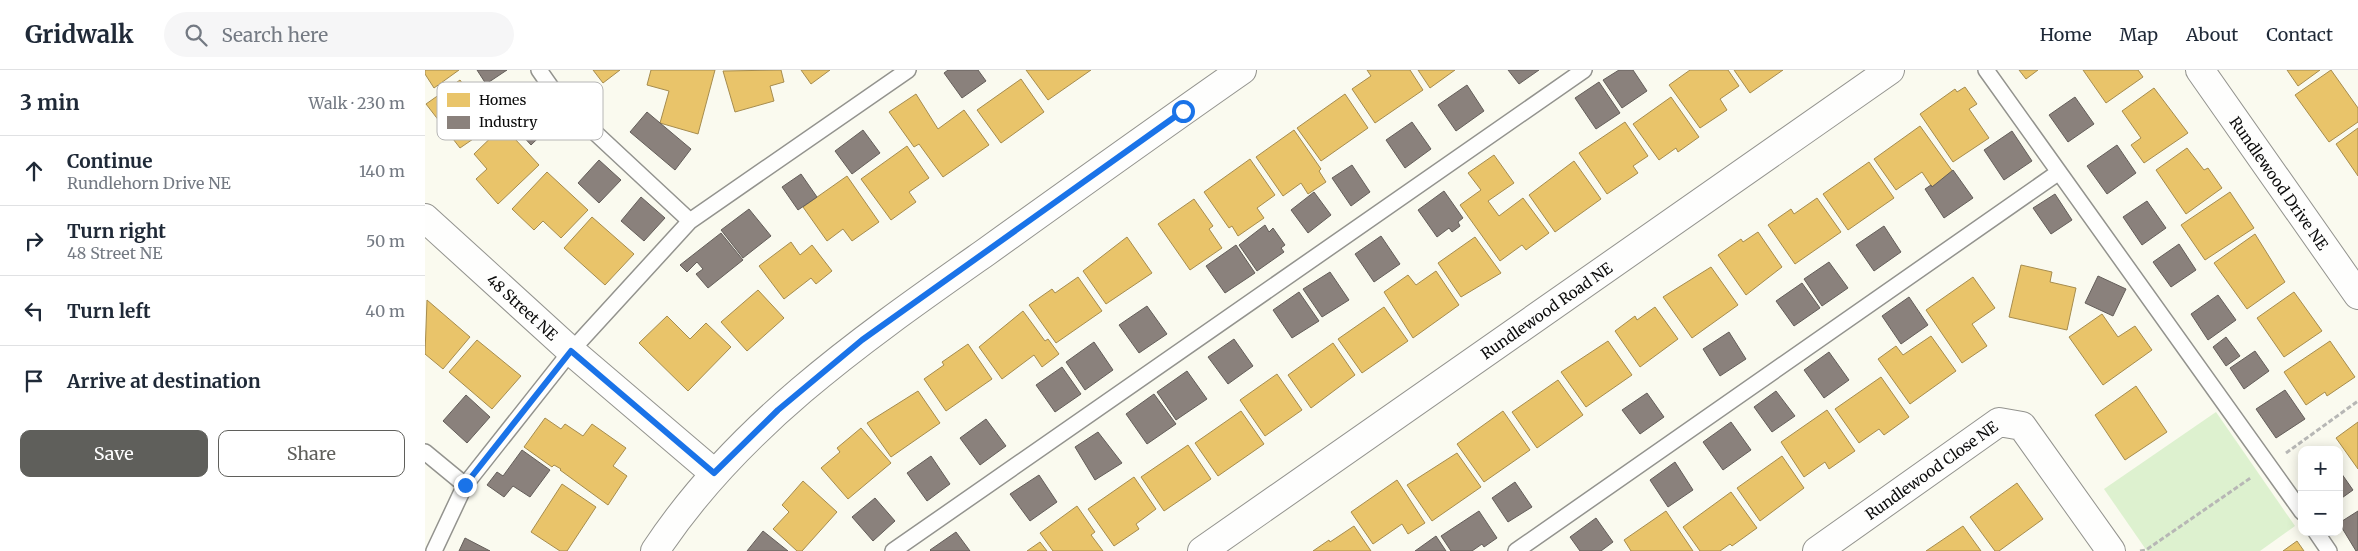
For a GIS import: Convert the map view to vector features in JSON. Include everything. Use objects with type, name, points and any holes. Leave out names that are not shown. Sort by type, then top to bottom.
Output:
[{"type":"street","points":[[655,551],[714,473],[778,410],[862,340],[1242,70]]},
{"type":"street","name":"Rundlewood Road NE","points":[[1202,551],[1890,70]]},
{"type":"street","name":"Rundlewood Drive NE","points":[[2200,70],[2358,295]]},
{"type":"street","name":"48 Street NE","points":[[425,218],[571,351],[714,473]]},
{"type":"street","name":"Rundlewood Close NE","points":[[1817,551],[1999,422],[2022,426],[2111,551]]},
{"type":"lane","points":[[539,70],[547,82]]},
{"type":"lane","points":[[434,551],[465,485],[571,351],[691,220],[908,70]]},
{"type":"lane","points":[[893,551],[1584,70]]},
{"type":"lane","points":[[1986,70],[2298,506]]},
{"type":"lane","points":[[603,139],[691,220]]},
{"type":"lane","points":[[1516,551],[2059,172]]},
{"type":"lane","points":[[425,452],[465,485]]},
{"type":"lane","points":[[2319,536],[2329,551]]},
{"type":"path","points":[[2140,551],[2146,550],[2269,466],[2358,401]]},
{"type":"green space","points":[[2216,412],[2295,526],[2260,551],[2147,551],[2104,489]]},
{"type":"building: Homes","points":[[425,70],[459,70],[442,82],[437,82],[437,86],[434,88],[425,74]]},
{"type":"building: Homes","points":[[593,70],[620,70],[603,83]]},
{"type":"building: Homes","points":[[651,70],[715,70],[698,134],[660,123],[669,91],[647,85]]},
{"type":"building: Homes","points":[[781,70],[784,82],[770,86],[774,101],[735,112],[723,71]]},
{"type":"building: Homes","points":[[801,70],[830,70],[811,84]]},
{"type":"building: Homes","points":[[1026,70],[1091,70],[1048,100]]},
{"type":"building: Homes","points":[[1367,70],[1410,70],[1423,90],[1375,123],[1352,89],[1371,76]]},
{"type":"building: Homes","points":[[1418,70],[1455,70],[1430,88]]},
{"type":"building: Homes","points":[[1690,70],[1728,70],[1739,86],[1720,99],[1727,110],[1700,128],[1669,85]]},
{"type":"building: Homes","points":[[1734,70],[1783,70],[1750,93]]},
{"type":"building: Homes","points":[[2019,70],[2038,70],[2026,79]]},
{"type":"building: Homes","points":[[2083,70],[2138,70],[2143,77],[2106,103]]},
{"type":"building: Homes","points":[[2287,70],[2320,70],[2298,86]]},
{"type":"building: Homes","points":[[2331,70],[2358,108],[2358,122],[2329,142],[2295,95]]},
{"type":"building: Homes","points":[[1021,79],[1044,112],[1001,143],[977,110]]},
{"type":"building: Homes","points":[[1965,87],[1977,104],[1969,109],[1989,138],[1953,162],[1920,114],[1955,89],[1957,92]]},
{"type":"building: Homes","points":[[2154,88],[2188,133],[2144,163],[2131,145],[2141,138],[2122,111]]},
{"type":"building: Homes","points":[[916,94],[938,129],[964,110],[989,145],[943,177],[919,144],[914,147],[889,112]]},
{"type":"building: Homes","points":[[1345,94],[1368,128],[1321,161],[1297,128]]},
{"type":"building: Homes","points":[[437,96],[437,118],[426,104]]},
{"type":"building: Homes","points":[[1671,97],[1699,137],[1678,152],[1676,148],[1659,160],[1633,124]]},
{"type":"building: Homes","points":[[1625,122],[1648,156],[1633,166],[1638,173],[1607,194],[1579,153]]},
{"type":"building: Homes","points":[[1920,126],[1953,172],[1932,187],[1922,172],[1896,190],[1874,159]]},
{"type":"building: Homes","points":[[2358,128],[2358,176],[2336,144]]},
{"type":"building: Homes","points":[[1294,130],[1321,169],[1319,171],[1326,182],[1308,194],[1301,183],[1283,196],[1256,157]]},
{"type":"building: Homes","points":[[454,140],[472,140],[460,148]]},
{"type":"building: Homes","points":[[488,140],[516,140],[539,165],[498,204],[476,179],[487,169],[474,154]]},
{"type":"building: Homes","points":[[907,146],[929,178],[909,192],[916,202],[891,220],[861,179]]},
{"type":"building: Homes","points":[[2187,148],[2204,170],[2208,168],[2222,188],[2186,214],[2156,170]]},
{"type":"building: Homes","points":[[1494,155],[1514,183],[1488,201],[1499,216],[1523,198],[1549,233],[1526,250],[1522,245],[1500,261],[1460,205],[1481,190],[1468,173]]},
{"type":"building: Homes","points":[[1250,159],[1275,195],[1257,208],[1264,218],[1238,236],[1232,226],[1229,228],[1204,192]]},
{"type":"building: Homes","points":[[1574,161],[1601,199],[1555,232],[1529,195]]},
{"type":"building: Homes","points":[[1869,162],[1894,198],[1848,230],[1823,194]]},
{"type":"building: Homes","points":[[547,172],[588,210],[561,238],[543,221],[534,230],[512,209]]},
{"type":"building: Homes","points":[[847,176],[879,222],[852,241],[843,229],[827,241],[803,207]]},
{"type":"building: Homes","points":[[2230,192],[2254,228],[2205,260],[2181,225]]},
{"type":"building: Homes","points":[[1817,198],[1841,232],[1795,264],[1768,225],[1791,209],[1794,214]]},
{"type":"building: Homes","points":[[1194,199],[1213,226],[1209,229],[1222,248],[1190,270],[1158,224]]},
{"type":"building: Homes","points":[[592,217],[634,254],[605,285],[564,248]]},
{"type":"building: Homes","points":[[1758,232],[1782,267],[1746,295],[1718,255],[1741,239],[1743,242]]},
{"type":"building: Homes","points":[[2255,234],[2285,282],[2247,309],[2214,263]]},
{"type":"building: Homes","points":[[1127,237],[1152,273],[1106,304],[1083,271]]},
{"type":"building: Homes","points":[[1475,237],[1501,273],[1461,297],[1438,263]]},
{"type":"building: Homes","points":[[791,242],[800,255],[812,245],[832,271],[816,284],[811,278],[784,299],[759,266]]},
{"type":"building: Homes","points":[[2021,265],[2052,272],[2050,282],[2076,288],[2067,330],[2009,317]]},
{"type":"building: Homes","points":[[1711,267],[1738,305],[1692,338],[1663,297]]},
{"type":"building: Homes","points":[[1436,271],[1459,305],[1413,338],[1384,292],[1408,275],[1416,285]]},
{"type":"building: Homes","points":[[1078,277],[1102,311],[1056,343],[1029,305],[1052,289],[1055,293]]},
{"type":"building: Homes","points":[[1973,277],[1995,308],[1972,324],[1987,346],[1962,363],[1926,310]]},
{"type":"building: Homes","points":[[758,290],[784,318],[747,351],[721,322]]},
{"type":"building: Homes","points":[[2294,292],[2322,331],[2284,357],[2257,318]]},
{"type":"building: Homes","points":[[427,300],[470,337],[443,369],[425,354]]},
{"type":"building: Homes","points":[[1384,307],[1408,341],[1362,373],[1338,339]]},
{"type":"building: Homes","points":[[1655,307],[1678,339],[1640,367],[1615,331],[1635,316],[1637,320]]},
{"type":"building: Homes","points":[[1023,311],[1045,341],[1048,339],[1059,354],[1042,367],[1034,355],[1002,379],[979,347]]},
{"type":"building: Homes","points":[[2102,314],[2118,337],[2135,326],[2152,350],[2103,385],[2069,337]]},
{"type":"building: Homes","points":[[667,316],[690,339],[706,323],[731,347],[688,391],[639,343]]},
{"type":"building: Homes","points":[[1931,336],[1956,371],[1910,404],[1878,359],[1896,346],[1903,355]]},
{"type":"building: Homes","points":[[477,340],[521,376],[492,409],[449,372]]},
{"type":"building: Homes","points":[[1608,341],[1632,375],[1586,407],[1561,372]]},
{"type":"building: Homes","points":[[2330,341],[2355,377],[2327,396],[2325,392],[2306,405],[2284,372]]},
{"type":"building: Homes","points":[[1333,343],[1355,375],[1311,408],[1288,375]]},
{"type":"building: Homes","points":[[968,344],[992,379],[946,411],[924,379],[944,365],[942,362]]},
{"type":"building: Homes","points":[[1277,374],[1302,410],[1265,436],[1240,400]]},
{"type":"building: Homes","points":[[1881,377],[1909,417],[1884,435],[1879,429],[1859,443],[1835,409]]},
{"type":"building: Homes","points":[[1558,380],[1583,415],[1537,448],[1512,412]]},
{"type":"building: Homes","points":[[2136,386],[2167,432],[2125,460],[2095,415]]},
{"type":"building: Homes","points":[[918,391],[940,423],[891,457],[867,423]]},
{"type":"building: Homes","points":[[1827,410],[1855,451],[1829,469],[1825,462],[1804,477],[1781,442]]},
{"type":"building: Homes","points":[[1241,411],[1264,444],[1218,476],[1195,443]]},
{"type":"building: Homes","points":[[1503,411],[1530,450],[1484,482],[1457,444]]},
{"type":"building: Homes","points":[[545,418],[561,429],[565,424],[583,436],[592,424],[626,448],[613,466],[627,476],[608,505],[561,469],[554,465],[552,467],[524,447]]},
{"type":"building: Homes","points":[[2358,422],[2358,469],[2343,446],[2336,438]]},
{"type":"building: Homes","points":[[861,428],[891,463],[848,499],[821,468],[840,452],[837,448]]},
{"type":"building: Homes","points":[[1188,445],[1211,479],[1164,511],[1141,477]]},
{"type":"building: Homes","points":[[1457,453],[1481,487],[1432,521],[1407,485]]},
{"type":"building: Homes","points":[[1782,456],[1804,488],[1760,521],[1737,488]]},
{"type":"building: Homes","points":[[1134,477],[1156,509],[1136,524],[1139,529],[1114,546],[1088,509]]},
{"type":"building: Homes","points":[[1397,480],[1425,523],[1408,534],[1402,524],[1373,544],[1351,512]]},
{"type":"building: Homes","points":[[803,481],[837,512],[802,551],[797,551],[773,529],[789,512],[782,505]]},
{"type":"building: Homes","points":[[2017,483],[2043,519],[1999,551],[1995,551],[1970,517]]},
{"type":"building: Homes","points":[[562,484],[596,507],[567,551],[560,551],[531,532]]},
{"type":"building: Homes","points":[[1731,492],[1757,528],[1732,546],[1730,544],[1720,551],[1700,551],[1683,527]]},
{"type":"building: Homes","points":[[1077,506],[1095,532],[1091,535],[1103,551],[1053,551],[1040,533]]},
{"type":"building: Homes","points":[[1666,511],[1693,551],[1631,551],[1624,540]]},
{"type":"building: Homes","points":[[1354,526],[1371,551],[1313,551],[1329,540],[1330,542]]},
{"type":"building: Homes","points":[[1963,526],[1981,551],[1926,551]]},
{"type":"building: Homes","points":[[2297,541],[2304,551],[2283,551]]},
{"type":"building: Homes","points":[[1040,542],[1047,551],[1027,551]]},
{"type":"building: Industry","points":[[477,70],[507,70],[489,82],[485,82]]},
{"type":"building: Industry","points":[[948,70],[978,70],[986,81],[962,98],[944,73]]},
{"type":"building: Industry","points":[[1508,70],[1539,70],[1519,84]]},
{"type":"building: Industry","points":[[1619,70],[1633,70],[1647,91],[1622,108],[1603,80]]},
{"type":"building: Industry","points":[[1599,82],[1620,113],[1596,129],[1575,98]]},
{"type":"building: Industry","points":[[1467,85],[1484,111],[1456,131],[1438,105]]},
{"type":"building: Industry","points":[[2075,97],[2094,124],[2068,142],[2049,115]]},
{"type":"building: Industry","points":[[647,112],[691,149],[675,170],[630,132]]},
{"type":"building: Industry","points":[[1412,122],[1431,149],[1405,168],[1386,140]]},
{"type":"building: Industry","points":[[863,130],[880,153],[852,174],[835,151]]},
{"type":"building: Industry","points":[[2012,131],[2032,161],[2004,180],[1984,150]]},
{"type":"building: Industry","points":[[526,140],[536,140],[531,145]]},
{"type":"building: Industry","points":[[2117,145],[2136,173],[2107,194],[2087,166]]},
{"type":"building: Industry","points":[[599,160],[621,180],[599,203],[578,183]]},
{"type":"building: Industry","points":[[1352,165],[1370,192],[1351,206],[1332,178]]},
{"type":"building: Industry","points":[[1953,170],[1973,198],[1944,218],[1925,189],[1931,185],[1932,187]]},
{"type":"building: Industry","points":[[801,174],[817,197],[798,210],[782,187]]},
{"type":"building: Industry","points":[[1444,191],[1463,218],[1458,222],[1460,226],[1452,232],[1449,228],[1437,237],[1418,210]]},
{"type":"building: Industry","points":[[1314,192],[1331,215],[1308,233],[1291,210]]},
{"type":"building: Industry","points":[[2055,194],[2072,220],[2051,234],[2033,208]]},
{"type":"building: Industry","points":[[641,197],[665,218],[644,241],[621,221]]},
{"type":"building: Industry","points":[[2147,201],[2166,228],[2142,245],[2123,217]]},
{"type":"building: Industry","points":[[749,209],[771,236],[743,258],[721,230]]},
{"type":"building: Industry","points":[[1265,225],[1269,232],[1273,228],[1285,245],[1281,248],[1284,252],[1257,271],[1239,245]]},
{"type":"building: Industry","points":[[1884,226],[1901,252],[1874,271],[1856,245]]},
{"type":"building: Industry","points":[[721,233],[743,260],[708,288],[696,274],[703,269],[697,262],[687,272],[680,265]]},
{"type":"building: Industry","points":[[1381,236],[1400,264],[1374,282],[1355,254]]},
{"type":"building: Industry","points":[[2179,244],[2196,270],[2171,287],[2153,262]]},
{"type":"building: Industry","points":[[1236,245],[1255,273],[1225,293],[1206,266]]},
{"type":"building: Industry","points":[[1829,262],[1848,288],[1822,306],[1804,279]]},
{"type":"building: Industry","points":[[1330,272],[1349,300],[1322,317],[1303,289]]},
{"type":"building: Industry","points":[[2098,276],[2126,289],[2113,316],[2085,303]]},
{"type":"building: Industry","points":[[1802,283],[1820,308],[1794,326],[1776,301]]},
{"type":"building: Industry","points":[[1299,292],[1319,321],[1292,338],[1273,310]]},
{"type":"building: Industry","points":[[2218,295],[2236,320],[2208,340],[2191,314]]},
{"type":"building: Industry","points":[[1909,297],[1928,325],[1901,344],[1882,316]]},
{"type":"building: Industry","points":[[1147,306],[1167,334],[1139,353],[1119,325]]},
{"type":"building: Industry","points":[[1729,332],[1746,359],[1720,376],[1703,349]]},
{"type":"building: Industry","points":[[2226,337],[2240,356],[2226,366],[2213,347]]},
{"type":"building: Industry","points":[[1234,339],[1253,366],[1228,384],[1208,357]]},
{"type":"building: Industry","points":[[1094,342],[1113,370],[1085,390],[1066,362]]},
{"type":"building: Industry","points":[[2255,351],[2269,371],[2244,389],[2230,368]]},
{"type":"building: Industry","points":[[1829,352],[1849,380],[1824,398],[1804,370]]},
{"type":"building: Industry","points":[[1062,367],[1081,394],[1055,412],[1036,385]]},
{"type":"building: Industry","points":[[1187,371],[1207,399],[1176,420],[1157,392]]},
{"type":"building: Industry","points":[[2285,390],[2305,419],[2276,438],[2256,409]]},
{"type":"building: Industry","points":[[1776,391],[1795,416],[1772,432],[1754,407]]},
{"type":"building: Industry","points":[[1647,393],[1664,417],[1640,434],[1622,410]]},
{"type":"building: Industry","points":[[1154,394],[1176,424],[1147,444],[1126,414]]},
{"type":"building: Industry","points":[[466,395],[490,417],[467,443],[443,421]]},
{"type":"building: Industry","points":[[986,419],[1006,446],[980,465],[960,438]]},
{"type":"building: Industry","points":[[1731,422],[1751,450],[1723,470],[1703,442]]},
{"type":"building: Industry","points":[[1098,432],[1122,463],[1095,480],[1075,447]]},
{"type":"building: Industry","points":[[522,450],[550,470],[530,497],[513,486],[504,497],[487,485],[497,472],[503,476]]},
{"type":"building: Industry","points":[[931,456],[950,484],[927,501],[907,473]]},
{"type":"building: Industry","points":[[1675,462],[1693,490],[1668,507],[1650,480]]},
{"type":"building: Industry","points":[[1039,475],[1057,502],[1030,521],[1010,494]]},
{"type":"building: Industry","points":[[2343,476],[2353,490],[2343,497]]},
{"type":"building: Industry","points":[[1515,482],[1532,507],[1508,522],[1492,498]]},
{"type":"building: Industry","points":[[875,498],[895,521],[873,541],[852,517]]},
{"type":"building: Industry","points":[[1479,511],[1497,538],[1484,547],[1482,544],[1472,551],[1451,551],[1441,536]]},
{"type":"building: Industry","points":[[2358,511],[2358,550],[2356,551],[2343,530],[2343,520]]},
{"type":"building: Industry","points":[[1596,518],[1613,542],[1601,551],[1580,551],[1570,537]]},
{"type":"building: Industry","points":[[763,531],[788,551],[747,551]]},
{"type":"building: Industry","points":[[956,532],[970,551],[930,550]]},
{"type":"building: Industry","points":[[1436,536],[1446,551],[1415,551]]},
{"type":"building: Industry","points":[[465,538],[490,551],[459,551]]},
{"type":"route","points":[[465,485],[571,351],[714,473],[778,410],[862,340],[1183,111]]}]
